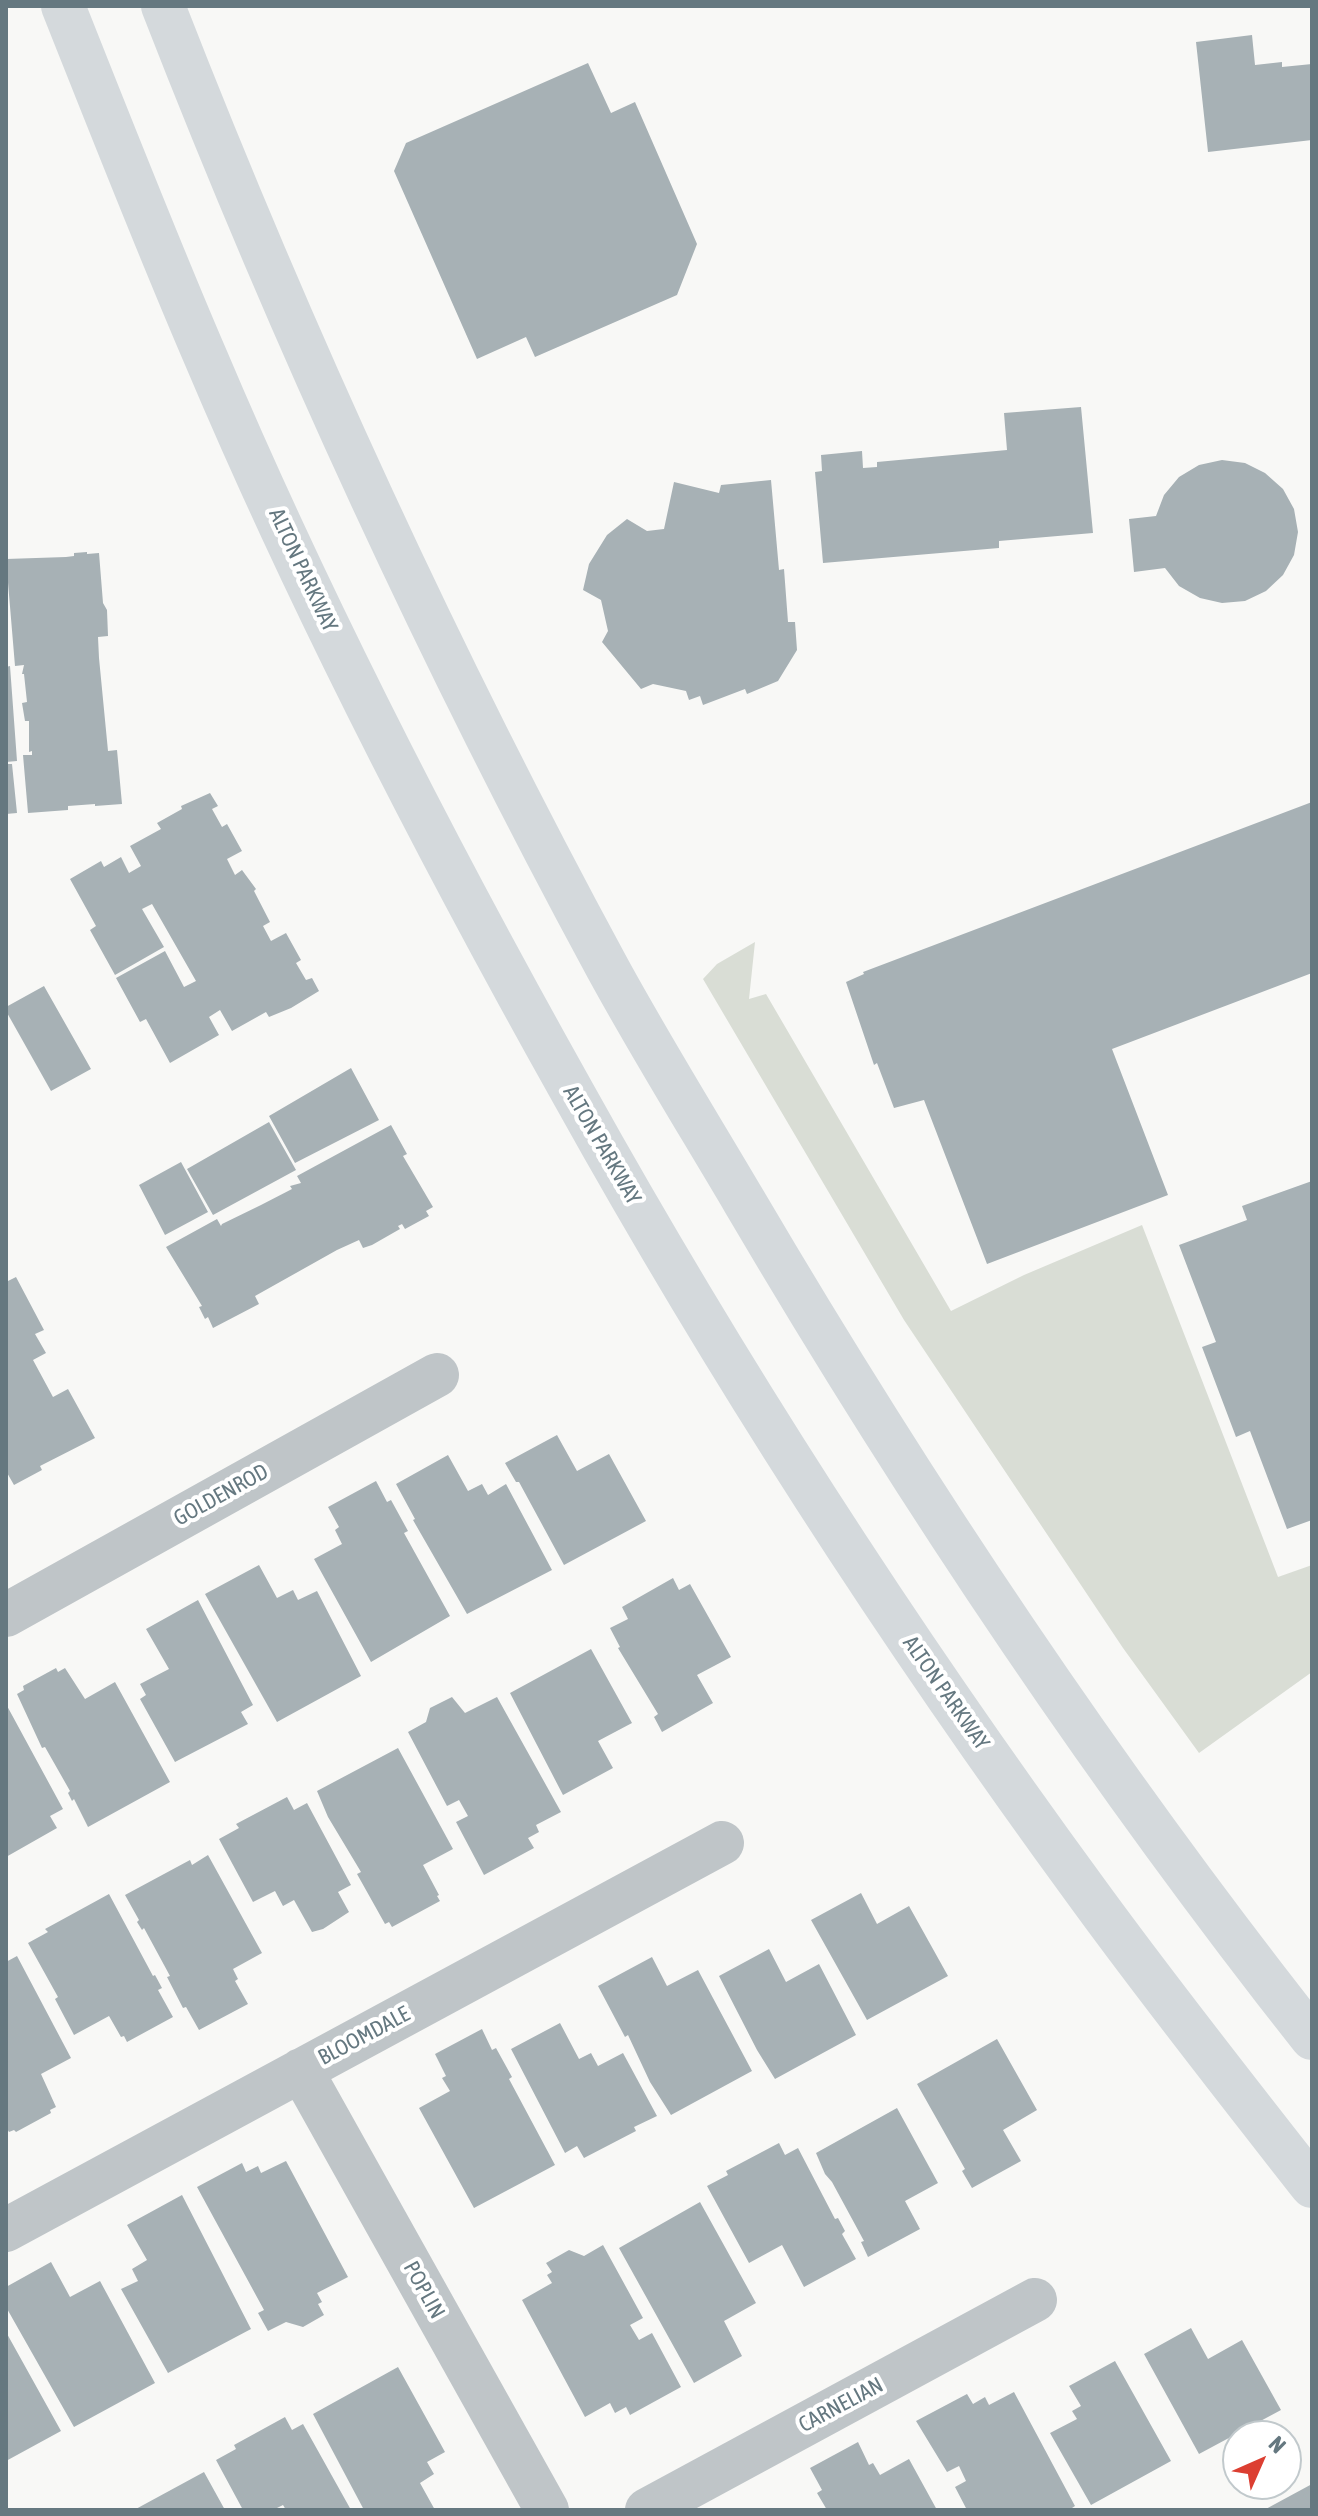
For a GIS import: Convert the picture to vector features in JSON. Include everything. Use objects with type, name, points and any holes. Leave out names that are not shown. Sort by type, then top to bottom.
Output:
[{"type":"main road","name":"ALTON PARKWAY","points":[[63,6],[207,361],[288,539],[410,788],[572,1093],[654,1236],[801,1476],[943,1690],[1088,1895],[1312,2186]]},
{"type":"main road","points":[[163,6],[330,409],[498,760],[614,980],[801,1300],[988,1592],[1188,1876],[1312,2038]]},
{"type":"street","name":"GOLDENROD","points":[[6,1615],[437,1375]]},
{"type":"street","name":"BLOOMDALE","points":[[6,2230],[722,1843]]},
{"type":"street","name":"POPLIN","points":[[301,2070],[547,2510]]},
{"type":"street","name":"CARNELIAN","points":[[647,2510],[1035,2300]]},
{"type":"shaded area","points":[[755,942],[749,999],[766,994],[951,1311],[1024,1275],[1142,1225],[1278,1577],[1312,1565],[1312,1672],[1199,1753],[1123,1648],[904,1320],[703,979],[717,964]]},
{"type":"building","points":[[1252,35],[1255,65],[1282,62],[1282,67],[1312,64],[1312,140],[1208,152],[1196,42]]},
{"type":"building","points":[[588,63],[611,113],[635,102],[697,244],[677,295],[535,357],[526,337],[477,359],[394,171],[406,143]]},
{"type":"building","points":[[1081,407],[1093,533],[999,541],[999,548],[823,563],[815,472],[822,471],[821,455],[862,451],[863,468],[877,467],[877,462],[1007,450],[1004,413]]},
{"type":"building","points":[[1222,460],[1245,463],[1265,473],[1283,489],[1294,509],[1298,532],[1294,555],[1283,575],[1266,591],[1245,601],[1222,603],[1200,598],[1179,586],[1165,568],[1134,572],[1129,519],[1156,516],[1164,495],[1179,477],[1199,465]]},
{"type":"building","points":[[771,480],[779,570],[784,569],[788,622],[795,622],[797,650],[778,681],[747,694],[745,689],[703,705],[700,696],[689,700],[686,691],[653,684],[641,689],[602,642],[608,631],[601,600],[583,590],[589,564],[607,535],[627,519],[647,531],[664,529],[674,482],[719,493],[721,485]]},
{"type":"building","points":[[87,552],[99,553],[103,603],[107,610],[108,636],[98,637],[99,658],[108,751],[117,750],[122,804],[68,806],[68,810],[28,813],[23,755],[32,755],[32,751],[29,752],[29,721],[25,721],[22,703],[27,702],[22,674],[24,665],[15,666],[6,559],[66,557]]},
{"type":"building","points":[[10,666],[17,761],[6,762],[6,667]]},
{"type":"building","points":[[6,764],[12,764],[17,813],[6,814]]},
{"type":"building","points":[[210,793],[218,806],[212,809],[222,827],[227,824],[242,851],[227,859],[235,875],[242,870],[256,889],[254,891],[270,922],[263,926],[271,941],[286,933],[301,960],[296,963],[306,980],[312,978],[319,991],[291,1008],[269,1017],[266,1012],[232,1031],[220,1010],[209,1017],[219,1035],[170,1063],[146,1019],[140,1022],[116,978],[165,951],[184,987],[196,981],[152,904],[142,909],[164,947],[115,975],[90,930],[96,926],[70,879],[101,861],[104,867],[121,857],[129,873],[141,866],[130,846],[161,829],[157,823],[182,809],[181,806]]},
{"type":"building","points":[[1312,802],[1312,973],[1112,1049],[1168,1195],[987,1264],[924,1100],[894,1108],[877,1063],[874,1065],[846,982],[863,972]]},
{"type":"building","points":[[44,986],[91,1069],[51,1091],[6,1011],[6,1007]]},
{"type":"building","points":[[351,1068],[379,1120],[295,1163],[269,1116]]},
{"type":"building","points":[[269,1122],[296,1170],[213,1215],[187,1169]]},
{"type":"building","points":[[391,1125],[407,1154],[403,1156],[433,1207],[426,1211],[429,1216],[405,1229],[402,1224],[398,1226],[400,1229],[372,1245],[363,1248],[359,1240],[337,1250],[255,1296],[259,1304],[213,1328],[208,1317],[205,1319],[199,1307],[202,1306],[166,1247],[217,1219],[221,1226],[292,1189],[290,1186],[301,1183],[297,1176]]},
{"type":"building","points":[[181,1162],[208,1212],[165,1235],[139,1185]]},
{"type":"building","points":[[1312,1181],[1312,1520],[1287,1529],[1250,1431],[1236,1437],[1202,1347],[1216,1342],[1179,1245],[1247,1220],[1242,1206]]},
{"type":"building","points":[[16,1277],[44,1330],[35,1334],[46,1353],[33,1360],[53,1397],[68,1389],[95,1438],[40,1466],[42,1470],[14,1485],[6,1471],[6,1282]]},
{"type":"building","points":[[557,1435],[577,1471],[609,1454],[646,1521],[564,1565],[519,1482],[516,1482],[505,1463]]},
{"type":"building","points":[[448,1455],[468,1491],[482,1484],[488,1495],[506,1484],[552,1570],[467,1614],[396,1484]]},
{"type":"building","points":[[376,1481],[408,1531],[404,1533],[450,1616],[371,1662],[314,1559],[342,1544],[335,1530],[339,1527],[328,1507]]},
{"type":"building","points":[[259,1565],[277,1598],[293,1590],[298,1600],[317,1591],[361,1676],[277,1722],[205,1594]]},
{"type":"building","points":[[673,1578],[679,1590],[690,1584],[731,1657],[697,1675],[713,1703],[662,1732],[654,1717],[658,1714],[618,1648],[610,1628],[628,1619],[622,1607]]},
{"type":"building","points":[[198,1600],[253,1705],[241,1712],[248,1724],[175,1762],[140,1699],[146,1695],[140,1684],[169,1669],[146,1629]]},
{"type":"building","points":[[591,1649],[632,1723],[598,1741],[613,1768],[563,1795],[510,1693]]},
{"type":"building","points":[[56,1668],[58,1672],[65,1668],[85,1699],[115,1682],[170,1782],[88,1827],[45,1747],[42,1748],[17,1694],[24,1690],[23,1686]]},
{"type":"building","points":[[452,1697],[465,1713],[497,1697],[561,1812],[536,1825],[539,1832],[528,1838],[534,1848],[484,1875],[456,1822],[468,1816],[459,1800],[447,1806],[408,1732],[426,1722],[430,1708]]},
{"type":"building","points":[[6,1704],[63,1809],[50,1816],[57,1828],[6,1857]]},
{"type":"building","points":[[398,1748],[453,1849],[423,1865],[440,1901],[392,1927],[389,1922],[385,1924],[357,1874],[361,1872],[328,1817],[317,1791]]},
{"type":"building","points":[[287,1797],[294,1810],[307,1803],[351,1885],[338,1892],[349,1912],[323,1929],[312,1932],[294,1900],[283,1906],[275,1891],[253,1902],[219,1839],[239,1828],[236,1824]]},
{"type":"building","points":[[208,1855],[262,1953],[233,1969],[238,1979],[235,1981],[248,2004],[199,2030],[186,2007],[183,2008],[167,1977],[170,1976],[144,1928],[142,1930],[137,1922],[139,1920],[125,1895],[190,1860],[192,1865]]},
{"type":"building","points":[[861,1893],[877,1924],[909,1906],[948,1976],[867,2020],[811,1920]]},
{"type":"building","points":[[109,1894],[162,1988],[158,1990],[173,2017],[127,2042],[109,2016],[74,2035],[55,1999],[58,1997],[28,1943],[48,1932],[45,1929]]},
{"type":"building","points":[[769,1949],[786,1982],[819,1964],[856,2035],[775,2079],[719,1976]]},
{"type":"building","points":[[17,1956],[71,2058],[41,2074],[56,2107],[50,2110],[51,2113],[16,2132],[9,2132],[6,2127],[6,1962]]},
{"type":"building","points":[[652,1957],[667,1986],[698,1970],[752,2071],[671,2115],[598,1986]]},
{"type":"building","points":[[560,2023],[579,2059],[591,2053],[598,2066],[623,2053],[657,2116],[634,2127],[636,2131],[584,2158],[577,2146],[565,2153],[511,2049]]},
{"type":"building","points":[[482,2029],[492,2050],[496,2048],[512,2077],[509,2079],[555,2165],[474,2208],[419,2108],[450,2091],[442,2078],[446,2076],[435,2054]]},
{"type":"building","points":[[997,2039],[1037,2110],[1003,2130],[1021,2161],[972,2188],[962,2171],[965,2169],[917,2084]]},
{"type":"building","points":[[897,2108],[938,2183],[905,2201],[920,2229],[868,2257],[861,2242],[864,2241],[816,2153]]},
{"type":"building","points":[[779,2143],[785,2155],[798,2148],[835,2219],[838,2218],[845,2231],[842,2234],[856,2259],[804,2287],[782,2245],[749,2263],[707,2186],[728,2175],[726,2171]]},
{"type":"building","points":[[286,2161],[348,2277],[317,2293],[324,2315],[303,2327],[286,2322],[268,2331],[258,2313],[264,2310],[197,2187],[242,2163],[246,2172],[258,2166],[261,2173]]},
{"type":"building","points":[[182,2195],[251,2329],[168,2373],[121,2289],[138,2281],[132,2269],[147,2260],[127,2225]]},
{"type":"building","points":[[700,2202],[756,2303],[724,2321],[742,2356],[694,2383],[619,2248]]},
{"type":"building","points":[[603,2245],[643,2318],[630,2325],[639,2340],[652,2333],[681,2387],[630,2415],[626,2407],[615,2413],[610,2403],[585,2417],[522,2300],[552,2283],[547,2275],[552,2272],[546,2263],[569,2250],[584,2256]]},
{"type":"building","points":[[51,2262],[70,2297],[100,2281],[155,2383],[74,2427],[6,2307],[6,2287]]},
{"type":"building","points":[[1191,2328],[1208,2359],[1242,2340],[1281,2410],[1262,2420],[1222,2420],[1222,2442],[1199,2454],[1144,2354]]},
{"type":"building","points":[[6,2332],[61,2431],[6,2461]]},
{"type":"building","points":[[1115,2361],[1171,2461],[1091,2505],[1050,2433],[1077,2419],[1072,2411],[1081,2406],[1069,2386]]},
{"type":"building","points":[[398,2367],[445,2452],[427,2462],[434,2474],[420,2483],[435,2510],[364,2510],[313,2414]]},
{"type":"building","points":[[1014,2392],[1075,2506],[1069,2510],[967,2510],[955,2487],[966,2481],[959,2466],[947,2472],[916,2421],[967,2394],[973,2404],[985,2397],[989,2405]]},
{"type":"building","points":[[285,2417],[292,2430],[303,2424],[351,2510],[286,2510],[283,2505],[273,2510],[243,2510],[216,2460],[236,2449],[234,2445]]},
{"type":"building","points":[[858,2442],[869,2465],[873,2463],[880,2475],[909,2459],[937,2510],[827,2510],[817,2493],[822,2490],[810,2468]]},
{"type":"building","points":[[204,2472],[225,2510],[134,2510]]},
{"type":"building","points":[[1312,2484],[1312,2510],[1264,2510],[1282,2500],[1302,2500],[1302,2489]]}]
